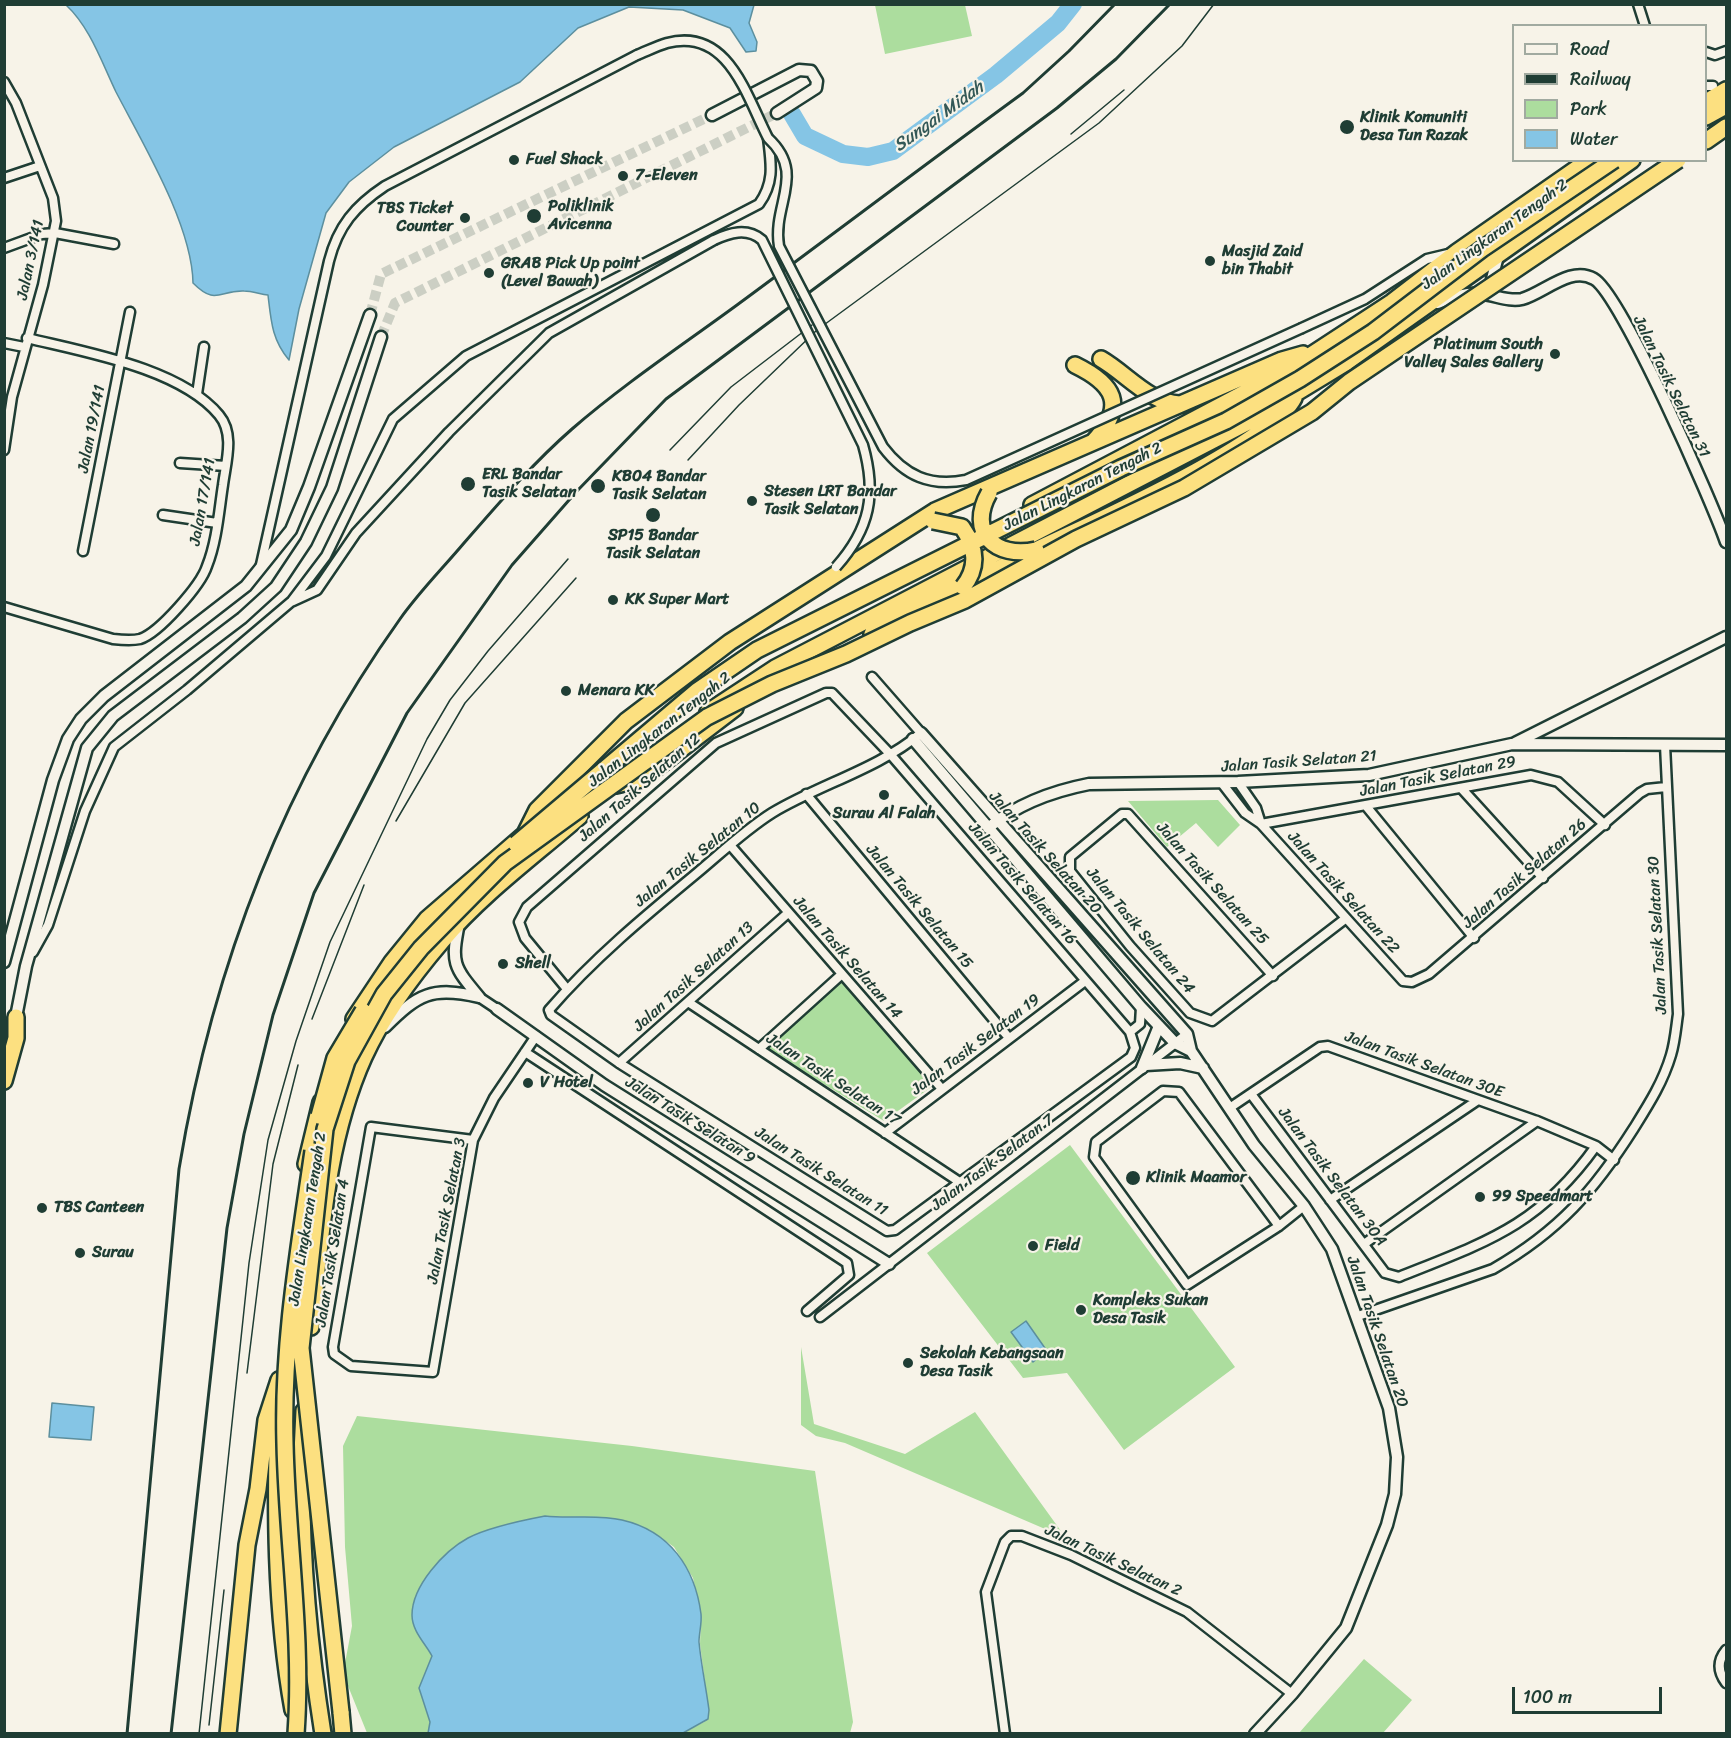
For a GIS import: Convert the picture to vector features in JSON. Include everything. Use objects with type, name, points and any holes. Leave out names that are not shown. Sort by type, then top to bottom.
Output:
[{"type":"highway","points":[[1707,100],[1715,86]]},
{"type":"highway","points":[[1707,116],[1726,106]]},
{"type":"highway","points":[[1707,140],[1726,127]]},
{"type":"highway","name":"Jalan Lingkaran Tengah 2","points":[[297,1734],[288,1675],[275,1535],[279,1380],[309,1150],[329,1075],[351,1026],[392,962],[427,919],[525,834],[735,662],[786,633],[1288,370],[1392,302],[1457,252],[1586,162]]},
{"type":"highway","points":[[297,1734],[300,1684],[285,1443],[286,1348],[316,1128],[335,1058],[376,990],[414,943],[500,857],[697,691],[757,650],[1121,468],[1226,421],[1373,332],[1482,249],[1611,162]]},
{"type":"highway","name":"Jalan Lingkaran Tengah 2","points":[[323,1734],[307,1623],[302,1549],[302,1438],[306,1367],[334,1154],[356,1077],[374,1037],[402,991],[459,923],[616,785],[722,701],[776,668],[1250,421],[1347,362],[1629,162]]},
{"type":"highway","points":[[343,1734],[301,1348],[325,1129],[347,1061],[384,994],[421,948],[505,863],[707,717],[772,684],[846,654],[965,600],[1076,539],[1184,488],[1243,455],[1312,412],[1349,382],[1675,162]]},
{"type":"highway","points":[[525,834],[537,810],[627,721],[730,642],[967,495],[1090,445],[1282,360],[1326,347]]},
{"type":"highway","points":[[1101,359],[1155,398],[1166,403],[1180,404]]},
{"type":"highway","points":[[1075,364],[1099,377],[1112,393],[1112,405],[1106,427],[1090,445]]},
{"type":"highway","points":[[616,785],[642,779],[731,711],[838,651],[1144,498],[1211,461],[1274,421],[1289,407],[1296,393]]},
{"type":"highway","points":[[1011,478],[989,493],[982,505],[980,519],[990,541],[1001,550],[1013,553],[1036,550]]},
{"type":"highway","points":[[925,522],[962,527],[972,541],[974,563],[970,578],[963,587]]},
{"type":"highway","points":[[4,1035],[16,1017]]},
{"type":"highway","points":[[4,1081],[16,1038],[16,1017]]},
{"type":"highway","points":[[228,1734],[247,1545],[258,1489],[266,1420],[279,1380]]},
{"type":"street","points":[[1638,4],[1644,24]]},
{"type":"street","points":[[259,572],[268,523],[333,246],[347,218],[361,202],[384,186],[637,55],[667,43],[683,41],[700,43],[726,57],[768,138],[779,148],[787,163],[786,194],[778,228],[779,246],[884,447],[904,470],[927,481],[953,483],[966,480],[1365,299],[1427,259],[1457,252]]},
{"type":"street","points":[[1707,52],[1715,55],[1726,51]]},
{"type":"street","points":[[712,115],[799,70],[811,71],[817,81],[816,88],[777,113]]},
{"type":"street","name":"Jalan 3/141","points":[[4,82],[16,103],[53,198],[55,233],[12,397],[4,450]]},
{"type":"street","points":[[745,97],[758,123]]},
{"type":"street","points":[[26,966],[48,925],[84,811],[114,747],[187,690],[292,601],[326,556],[335,533],[393,419],[446,371],[486,345],[759,204],[767,192],[772,174],[768,138]]},
{"type":"street","points":[[4,178],[39,166]]},
{"type":"street","points":[[663,252],[742,232],[762,240],[863,445],[871,479],[869,507],[860,537],[836,567],[730,642]]},
{"type":"street","points":[[4,248],[42,234],[55,233],[114,244]]},
{"type":"street","points":[[292,601],[317,590],[356,533],[449,432],[549,333],[714,240]]},
{"type":"street","points":[[1496,296],[1492,279],[1499,254]]},
{"type":"street","name":"Jalan Tasik Selatan 31","points":[[1426,307],[1466,294],[1521,299],[1564,279],[1583,276],[1595,279],[1605,290],[1640,350],[1726,542]]},
{"type":"street","name":"Jalan 19/141","points":[[83,551],[130,312]]},
{"type":"street","points":[[4,962],[53,780],[68,739],[81,719],[104,696],[229,601],[259,572],[291,530],[370,315]]},
{"type":"street","points":[[16,1017],[26,966],[87,748],[113,716],[242,618],[276,587],[306,542],[332,488],[381,337]]},
{"type":"street","name":"Jalan 17/141","points":[[4,343],[25,342],[121,361],[196,394],[225,424],[228,440],[217,523],[208,566],[202,577],[150,634],[141,638],[113,639],[4,607]]},
{"type":"street","points":[[196,394],[204,347]]},
{"type":"street","points":[[180,463],[226,466]]},
{"type":"street","points":[[163,515],[217,523]]},
{"type":"street","points":[[1512,744],[1726,637]]},
{"type":"street","name":"Jalan Tasik Selatan 20","points":[[872,677],[977,808],[1187,1034],[1191,1051],[1231,1107],[1254,1145],[1304,1206],[1332,1249],[1358,1316],[1389,1408],[1397,1457],[1395,1494],[1387,1525],[1346,1628],[1292,1694],[1255,1734]]},
{"type":"street","name":"Jalan Tasik Selatan 12","points":[[567,989],[525,938],[519,922],[527,907],[716,743],[826,693],[832,693],[837,695],[891,755]]},
{"type":"street","name":"Jalan Tasik Selatan 10","points":[[550,1013],[567,989],[643,918],[765,818],[806,794],[891,755],[917,736]]},
{"type":"street","name":"Jalan Tasik Selatan 21","points":[[992,825],[1042,797],[1064,789],[1089,784],[1238,782],[1369,776],[1512,744],[1726,745]]},
{"type":"street","name":"Jalan Tasik Selatan 30","points":[[1358,1316],[1493,1269],[1514,1257],[1579,1205],[1614,1160],[1659,1089],[1672,1053],[1677,1023],[1676,955],[1665,745]]},
{"type":"street","name":"Jalan Tasik Selatan 16","points":[[891,755],[1130,1032]]},
{"type":"street","name":"Jalan Tasik Selatan 29","points":[[1261,824],[1531,775],[1558,782],[1605,825]]},
{"type":"street","name":"Jalan Tasik Selatan 22","points":[[1221,782],[1245,813],[1261,824],[1403,981]]},
{"type":"street","name":"Jalan Tasik Selatan 22","points":[[1238,782],[1256,808],[1261,824]]},
{"type":"street","name":"Jalan Tasik Selatan 26","points":[[1403,981],[1412,982],[1429,974],[1647,789],[1666,787]]},
{"type":"street","points":[[1462,789],[1543,878]]},
{"type":"street","name":"Jalan Tasik Selatan 15","points":[[806,794],[1009,1038]]},
{"type":"street","points":[[1366,806],[1474,938]]},
{"type":"street","name":"Jalan Tasik Selatan 24","points":[[1128,814],[1122,814],[1070,857],[1068,865],[1130,946],[1190,1013],[1212,1021],[1345,919]]},
{"type":"street","name":"Jalan Tasik Selatan 25","points":[[1128,814],[1273,976]]},
{"type":"street","name":"Jalan Tasik Selatan 20","points":[[992,825],[1141,1007],[1174,1044],[1191,1051]]},
{"type":"street","name":"Jalan Tasik Selatan 14","points":[[730,845],[942,1089]]},
{"type":"street","name":"Jalan Tasik Selatan 13","points":[[619,1063],[788,913]]},
{"type":"street","name":"Jalan Tasik Selatan 9","points":[[459,923],[455,966],[479,997],[604,1085],[889,1264]]},
{"type":"street","points":[[759,1049],[842,974]]},
{"type":"street","name":"Jalan Tasik Selatan 19","points":[[885,1132],[1085,981]]},
{"type":"street","name":"Jalan Tasik Selatan 9","points":[[374,1037],[420,996],[433,992],[458,992],[479,997]]},
{"type":"street","name":"Jalan Tasik Selatan 17","points":[[688,1002],[961,1183]]},
{"type":"street","points":[[1130,1032],[1140,1024],[1141,1007]]},
{"type":"street","name":"Jalan Tasik Selatan 11","points":[[550,1013],[619,1063],[882,1229],[895,1230],[1131,1058],[1135,1048],[1130,1032]]},
{"type":"street","points":[[1159,1026],[1144,1067],[1180,1063],[1203,1068]]},
{"type":"street","name":"Jalan Tasik Selatan 7","points":[[820,1317],[1187,1034]]},
{"type":"street","name":"Jalan Tasik Selatan 3","points":[[433,1372],[473,1140],[494,1098],[536,1036]]},
{"type":"street","name":"Jalan Tasik Selatan 30E","points":[[1231,1107],[1320,1047],[1328,1046],[1538,1121],[1596,1146],[1614,1160]]},
{"type":"street","points":[[525,1052],[847,1263],[849,1275],[807,1311]]},
{"type":"street","points":[[1279,1226],[1179,1092],[1163,1091],[1097,1140],[1094,1157],[1187,1285],[1279,1226],[1304,1206]]},
{"type":"street","name":"Jalan Tasik Selatan 30A","points":[[1251,1094],[1385,1273],[1391,1277],[1399,1277],[1491,1240],[1534,1214],[1576,1174],[1596,1146]]},
{"type":"street","points":[[1330,1200],[1478,1100]]},
{"type":"street","points":[[1364,1244],[1538,1121]]},
{"type":"street","name":"Jalan Tasik Selatan 4","points":[[433,1372],[351,1366],[334,1354],[340,1294],[371,1127],[473,1140]]},
{"type":"street","name":"Jalan Tasik Selatan 2","points":[[1005,1734],[986,1592],[1005,1542],[1011,1536],[1022,1536],[1071,1556],[1187,1612],[1292,1694]]},
{"type":"street","points":[[1726,1650],[1720,1661],[1719,1669],[1726,1683]]},
{"type":"green space","points":[[875,5],[965,5],[972,36],[885,54]]},
{"type":"green space","points":[[1218,800],[1240,825],[1218,847],[1196,823],[1167,847],[1128,801]]},
{"type":"green space","points":[[843,981],[934,1085],[884,1121],[765,1048]]},
{"type":"green space","name":"Kompleks Sukan Desa Tasik","points":[[1070,1145],[1235,1367],[1124,1450],[1067,1373],[1023,1378],[927,1253]]},
{"type":"green space","points":[[801,1347],[814,1424],[905,1454],[975,1412],[1066,1538],[845,1443],[816,1436],[801,1425]]},
{"type":"green space","points":[[357,1416],[632,1446],[815,1471],[853,1722],[850,1733],[683,1733],[704,1722],[709,1715],[700,1644],[701,1616],[693,1578],[674,1547],[650,1530],[623,1520],[545,1516],[493,1530],[449,1552],[427,1577],[419,1592],[421,1639],[432,1656],[419,1688],[430,1722],[428,1733],[367,1733],[346,1681],[345,1663],[352,1626],[345,1547],[343,1446]]},
{"type":"green space","points":[[1364,1659],[1412,1700],[1383,1733],[1299,1733]]},
{"type":"water","points":[[66,5],[754,5],[749,23],[757,42],[756,51],[746,52],[730,28],[683,10],[629,7],[578,28],[520,82],[394,147],[349,182],[326,213],[299,309],[289,360],[276,338],[271,322],[268,295],[236,291],[213,295],[207,294],[193,283],[191,260],[184,236],[164,185],[89,35]]},
{"type":"water","points":[[1026,1321],[1047,1351],[1033,1362],[1011,1332]]},
{"type":"water","points":[[52,1403],[94,1407],[91,1440],[49,1437]]},
{"type":"water","points":[[545,1516],[603,1517],[622,1520],[654,1533],[667,1542],[677,1554],[693,1581],[698,1597],[701,1614],[699,1642],[709,1710],[708,1719],[683,1733],[428,1733],[430,1722],[419,1688],[432,1656],[416,1632],[412,1615],[413,1604],[423,1581],[449,1551],[468,1538],[516,1522]]},
{"type":"waterway","name":"Sungai Midah","points":[[792,114],[805,136],[843,154],[868,157],[893,151],[996,75],[1058,23],[1073,4]]},
{"type":"tunnel","points":[[381,337],[395,303],[777,113]]},
{"type":"tunnel","points":[[370,315],[381,274],[712,115]]},
{"type":"tram line","points":[[688,460],[739,405],[817,330],[1099,123],[1182,46],[1214,4]]},
{"type":"tram line","points":[[1071,134],[1124,90]]},
{"type":"tram line","points":[[670,450],[731,387],[812,325]]},
{"type":"tram line","points":[[199,1734],[249,1263],[268,1140],[296,1041],[330,942],[427,739],[450,700],[488,651],[568,559]]},
{"type":"tram line","points":[[396,821],[465,703],[576,578]]},
{"type":"tram line","points":[[312,1019],[364,885]]},
{"type":"tram line","points":[[247,1373],[273,1164],[298,1065]]},
{"type":"tram line","points":[[209,1725],[224,1590]]},
{"type":"railway","points":[[127,1734],[179,1169],[193,1095],[211,1022],[258,881],[287,813],[321,746],[358,682],[407,609],[503,499],[558,442],[632,381],[1023,93],[1115,4]]},
{"type":"railway","points":[[171,1734],[227,1228],[244,1134],[273,1015],[314,893],[407,713],[512,565],[577,491],[666,399],[1057,108],[1116,59],[1170,4]]},
{"type":"place","name":"Klinik Komuniti Desa Tun Razak","points":[[1347,127]]},
{"type":"place","name":"Fuel Shack","points":[[514,160]]},
{"type":"place","name":"7-Eleven","points":[[623,176]]},
{"type":"place","name":"Poliklinik Avicenna","points":[[534,216]]},
{"type":"place","name":"TBS Ticket Counter","points":[[465,218]]},
{"type":"place","name":"Masjid Zaid bin Thabit","points":[[1210,261]]},
{"type":"place","name":"GRAB Pick Up point (Level Bawah)","points":[[489,273]]},
{"type":"place","name":"Platinum South Valley Sales Gallery","points":[[1555,354]]},
{"type":"place","name":"ERL Bandar Tasik Selatan","points":[[468,484]]},
{"type":"place","name":"KB04 Bandar Tasik Selatan","points":[[598,486]]},
{"type":"place","name":"Stesen LRT Bandar Tasik Selatan","points":[[752,501]]},
{"type":"place","name":"SP15 Bandar Tasik Selatan","points":[[653,515]]},
{"type":"place","name":"KK Super Mart","points":[[613,600]]},
{"type":"place","name":"Menara KK","points":[[566,691]]},
{"type":"place","name":"Surau Al Falah","points":[[884,795]]},
{"type":"place","name":"Shell","points":[[503,964]]},
{"type":"place","name":"V Hotel","points":[[528,1083]]},
{"type":"place","name":"Klinik Maamor","points":[[1133,1178]]},
{"type":"place","name":"99 Speedmart","points":[[1480,1197]]},
{"type":"place","name":"TBS Canteen","points":[[42,1208]]},
{"type":"place","name":"Field","points":[[1033,1246]]},
{"type":"place","name":"Surau","points":[[80,1253]]},
{"type":"place","name":"Kompleks Sukan Desa Tasik","points":[[1081,1310]]},
{"type":"place","name":"Sekolah Kebangsaan Desa Tasik","points":[[908,1363]]}]
